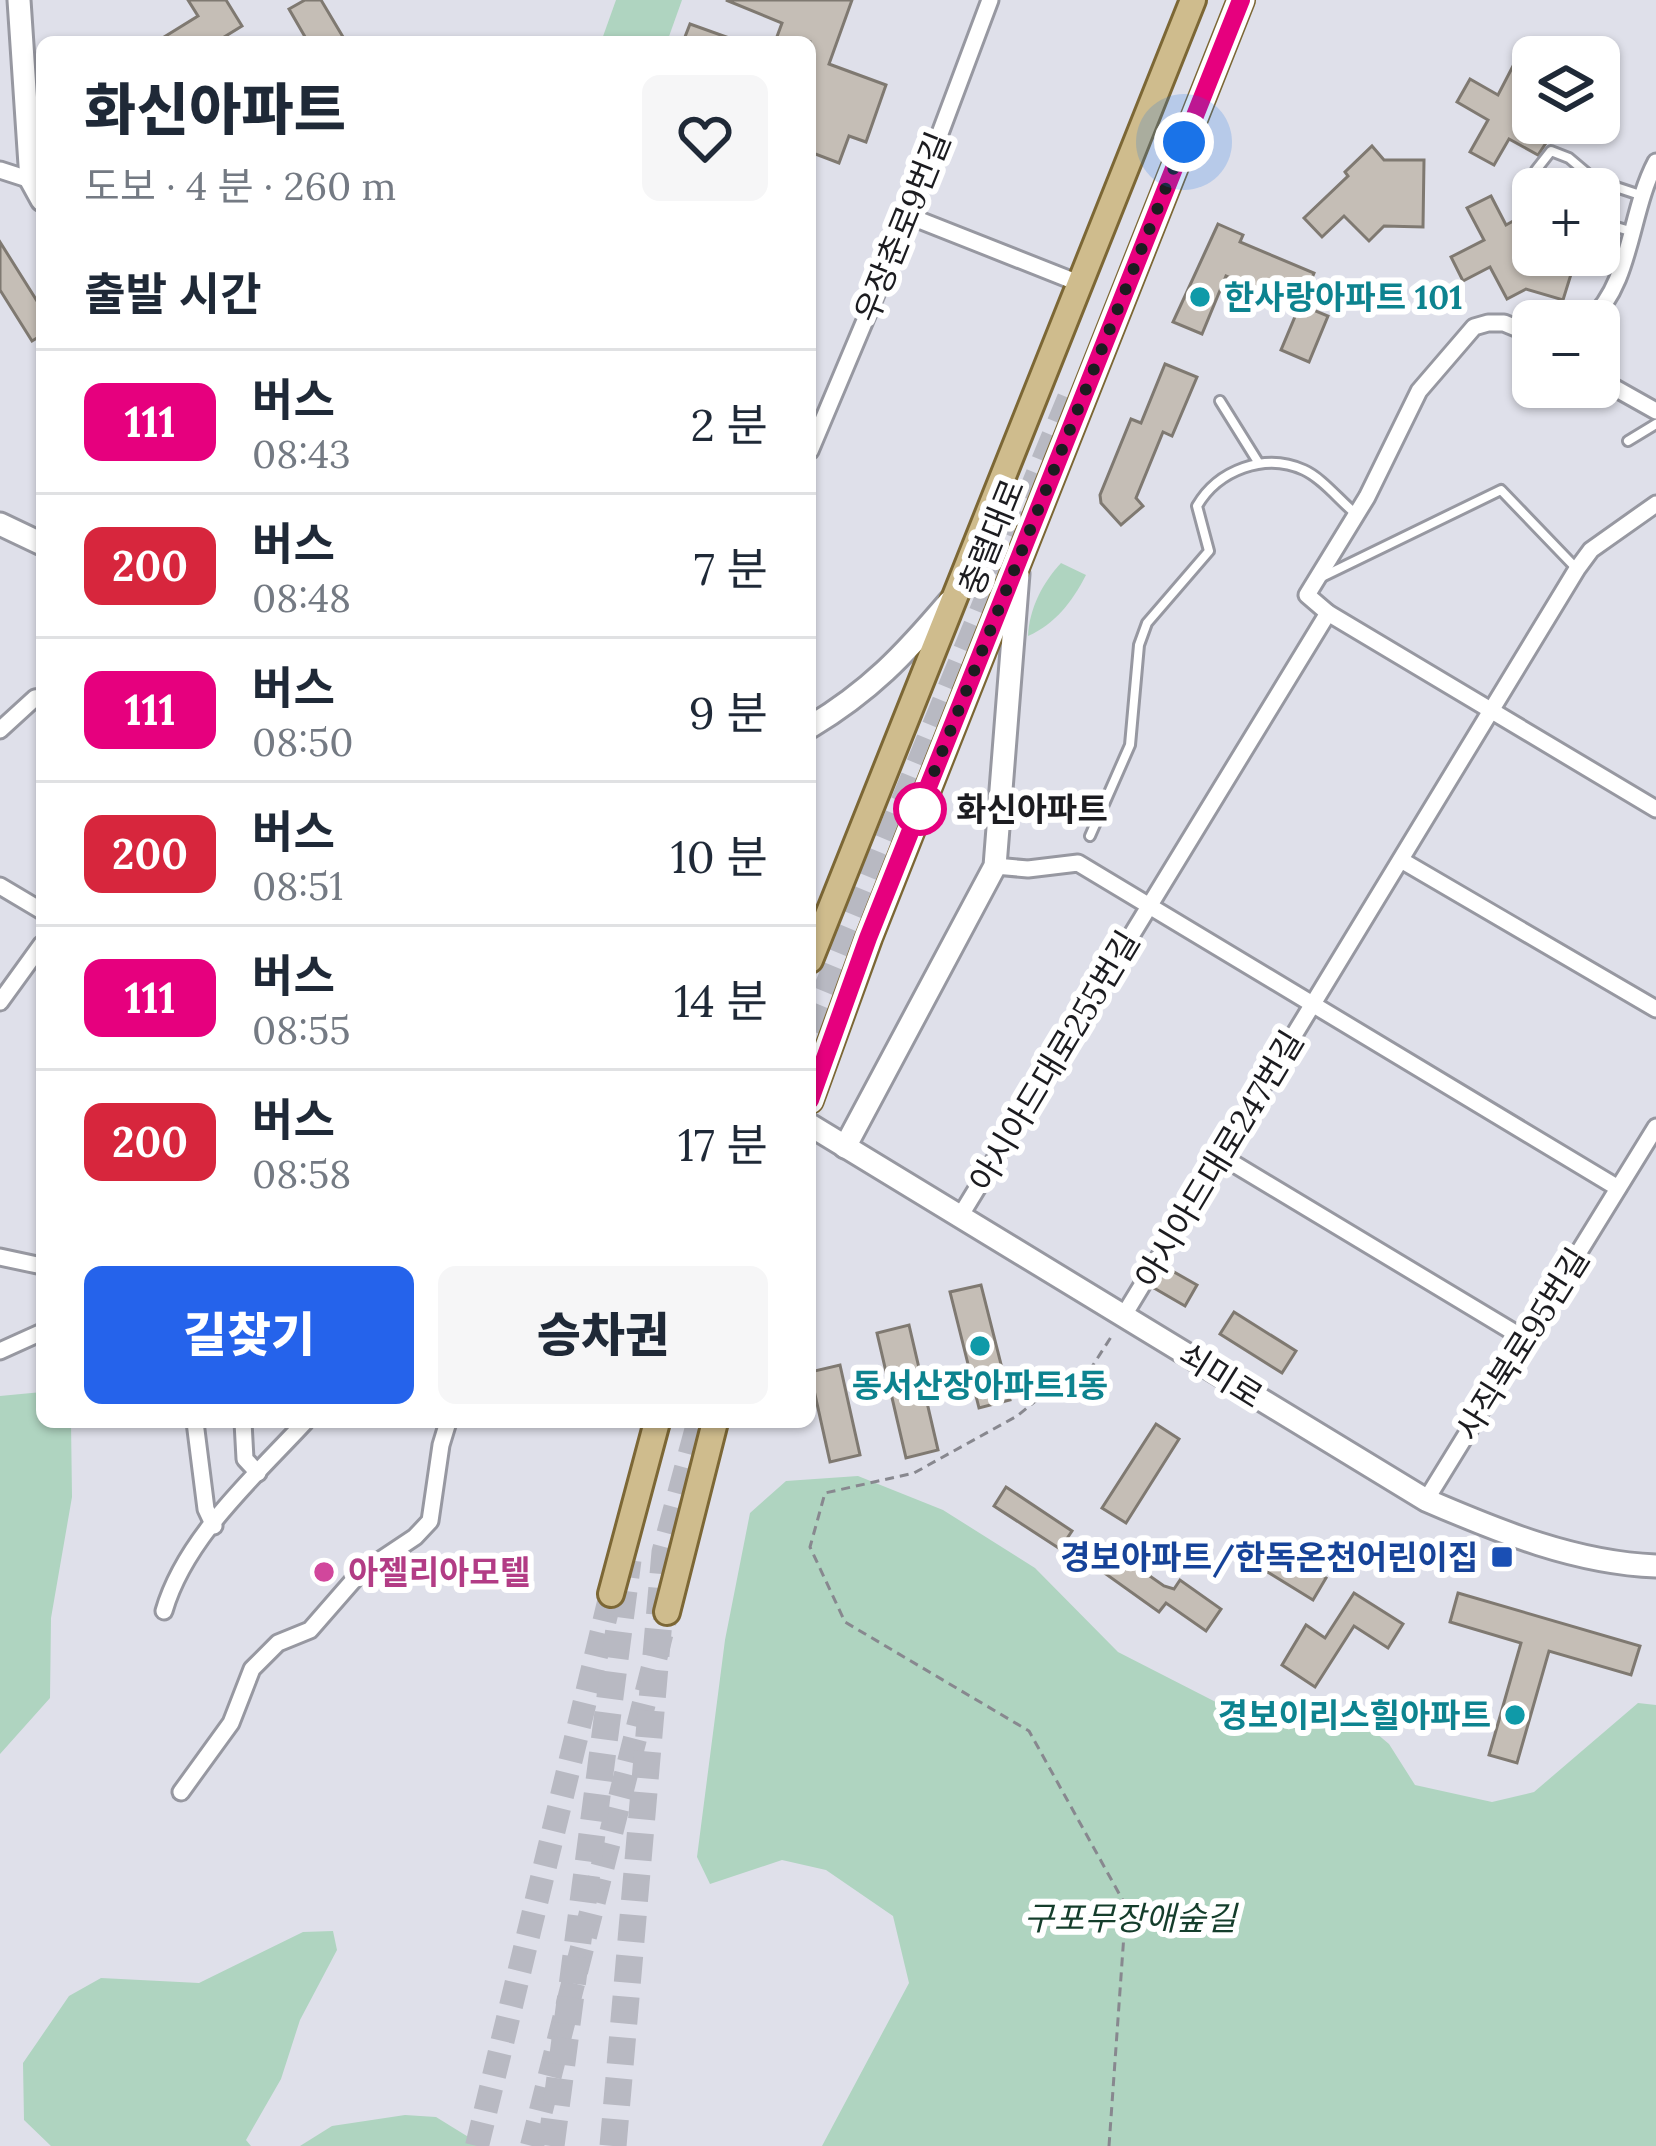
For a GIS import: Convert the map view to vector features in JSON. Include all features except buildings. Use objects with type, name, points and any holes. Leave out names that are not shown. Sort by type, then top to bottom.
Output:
[{"type":"main road","points":[[19,0],[36,190]]},
{"type":"main road","name":"충렬대로","points":[[816,945],[1193,0]]},
{"type":"main road","name":"충렬대로","points":[[816,1083],[868,938],[1242,5]]},
{"type":"main road","points":[[0,524],[36,541]]},
{"type":"main road","points":[[845,1147],[995,866],[1019,556]]},
{"type":"main road","points":[[816,723],[858,698],[954,597]]},
{"type":"main road","name":"쇠미로","points":[[816,1129],[1426,1500],[1507,1535],[1619,1564],[1656,1566]]},
{"type":"main road","points":[[611,1594],[656,1428]]},
{"type":"main road","points":[[667,1612],[713,1428]]},
{"type":"street","name":"우장춘로9번길","points":[[816,437],[909,216],[991,0]]},
{"type":"street","points":[[1607,300],[1619,281],[1640,195],[1656,162]]},
{"type":"street","points":[[0,170],[36,190]]},
{"type":"street","points":[[909,216],[1081,284]]},
{"type":"street","points":[[1512,326],[1504,322],[1474,327],[1418,391],[1357,515],[1307,595],[1328,613],[1656,807]]},
{"type":"street","points":[[1620,391],[1656,411]]},
{"type":"street","name":"아시아드대로247번길","points":[[1124,1315],[1577,569],[1591,550],[1656,504]]},
{"type":"street","name":"아시아드대로255번길","points":[[959,1218],[1328,613]]},
{"type":"street","points":[[0,730],[36,698]]},
{"type":"street","points":[[1401,860],[1656,1009]]},
{"type":"street","name":"아시아드대로255번길","points":[[995,866],[1028,869],[1078,863],[1150,905]]},
{"type":"street","points":[[0,886],[36,907]]},
{"type":"street","name":"아시아드대로247번길","points":[[1150,905],[1314,1003]]},
{"type":"street","points":[[0,1002],[36,952]]},
{"type":"street","points":[[1314,1003],[1618,1188]]},
{"type":"street","name":"사직북로95번길","points":[[1426,1500],[1656,1126]]},
{"type":"street","points":[[1221,1156],[1526,1339]]},
{"type":"street","points":[[1,1258],[36,1265]]},
{"type":"street","points":[[0,1351],[36,1335]]},
{"type":"street","points":[[196,1428],[206,1509],[214,1526]]},
{"type":"street","points":[[243,1428],[245,1459],[258,1473]]},
{"type":"street","points":[[164,1611],[173,1579],[299,1428]]},
{"type":"street","points":[[181,1792],[231,1723],[252,1669],[278,1643],[310,1630],[358,1576],[415,1537],[430,1521],[446,1428]]},
{"type":"lane","points":[[1538,168],[1551,151],[1581,168]]},
{"type":"lane","points":[[1620,188],[1640,195]]},
{"type":"lane","points":[[1620,228],[1630,231]]},
{"type":"lane","points":[[1220,401],[1258,461]]},
{"type":"lane","points":[[1628,441],[1656,424]]},
{"type":"lane","points":[[1090,836],[1130,745],[1139,645],[1148,623],[1209,551],[1197,506],[1209,485],[1258,461],[1305,470],[1357,515]]},
{"type":"lane","points":[[1317,580],[1501,490],[1577,569]]},
{"type":"path","points":[[1109,2146],[1126,1906],[1029,1731],[845,1622],[810,1546],[825,1493],[914,1473],[1017,1416],[1052,1388],[1076,1390],[1124,1315]]},
{"type":"green space","points":[[616,0],[682,0],[669,36],[603,36]]},
{"type":"green space","points":[[1061,563],[1086,575],[1062,611],[1028,636],[1038,596]]},
{"type":"green space","points":[[36,1393],[36,1428],[71,1428],[72,1497],[51,1618],[50,1698],[0,1754],[0,1396]]},
{"type":"green space","name":"구포무장애숲길","points":[[858,1476],[943,1510],[1035,1568],[1118,1652],[1249,1719],[1323,1722],[1357,1717],[1389,1744],[1415,1785],[1492,1802],[1534,1792],[1638,1703],[1656,1705],[1656,2146],[822,2146],[909,1983],[893,1916],[826,1870],[782,1860],[710,1884],[697,1857],[725,1640],[750,1513],[786,1481]]},
{"type":"green space","points":[[333,1931],[337,1950],[300,2020],[281,2079],[246,2140],[251,2146],[51,2146],[24,2120],[23,2063],[69,1996],[101,1978],[199,1983],[303,1932]]},
{"type":"green space","points":[[405,2115],[436,2117],[483,2146],[300,2146],[332,2126]]},
{"type":"tunnel","points":[[816,1015],[1074,390]]},
{"type":"tunnel","points":[[613,2146],[665,1552],[698,1428]]},
{"type":"tunnel","points":[[551,2146],[628,1560]]},
{"type":"tunnel","points":[[477,2146],[611,1594]]},
{"type":"tunnel","points":[[532,2146],[667,1612]]},
{"type":"bus line","name":"111","points":[[816,1083],[868,938],[1241,0]]},
{"type":"place","name":"한사랑아파트 101","points":[[1200,297]]},
{"type":"place","name":"화신아파트","points":[[920,809]]},
{"type":"place","name":"동서산장아파트1동","points":[[980,1346]]},
{"type":"place","name":"경보아파트/한독온천어린이집","points":[[1502,1557]]},
{"type":"place","name":"아젤리아모텔","points":[[324,1572]]},
{"type":"place","name":"경보이리스힐아파트","points":[[1515,1715]]},
{"type":"route","points":[[920,809],[915,820],[1184,142]]}]
